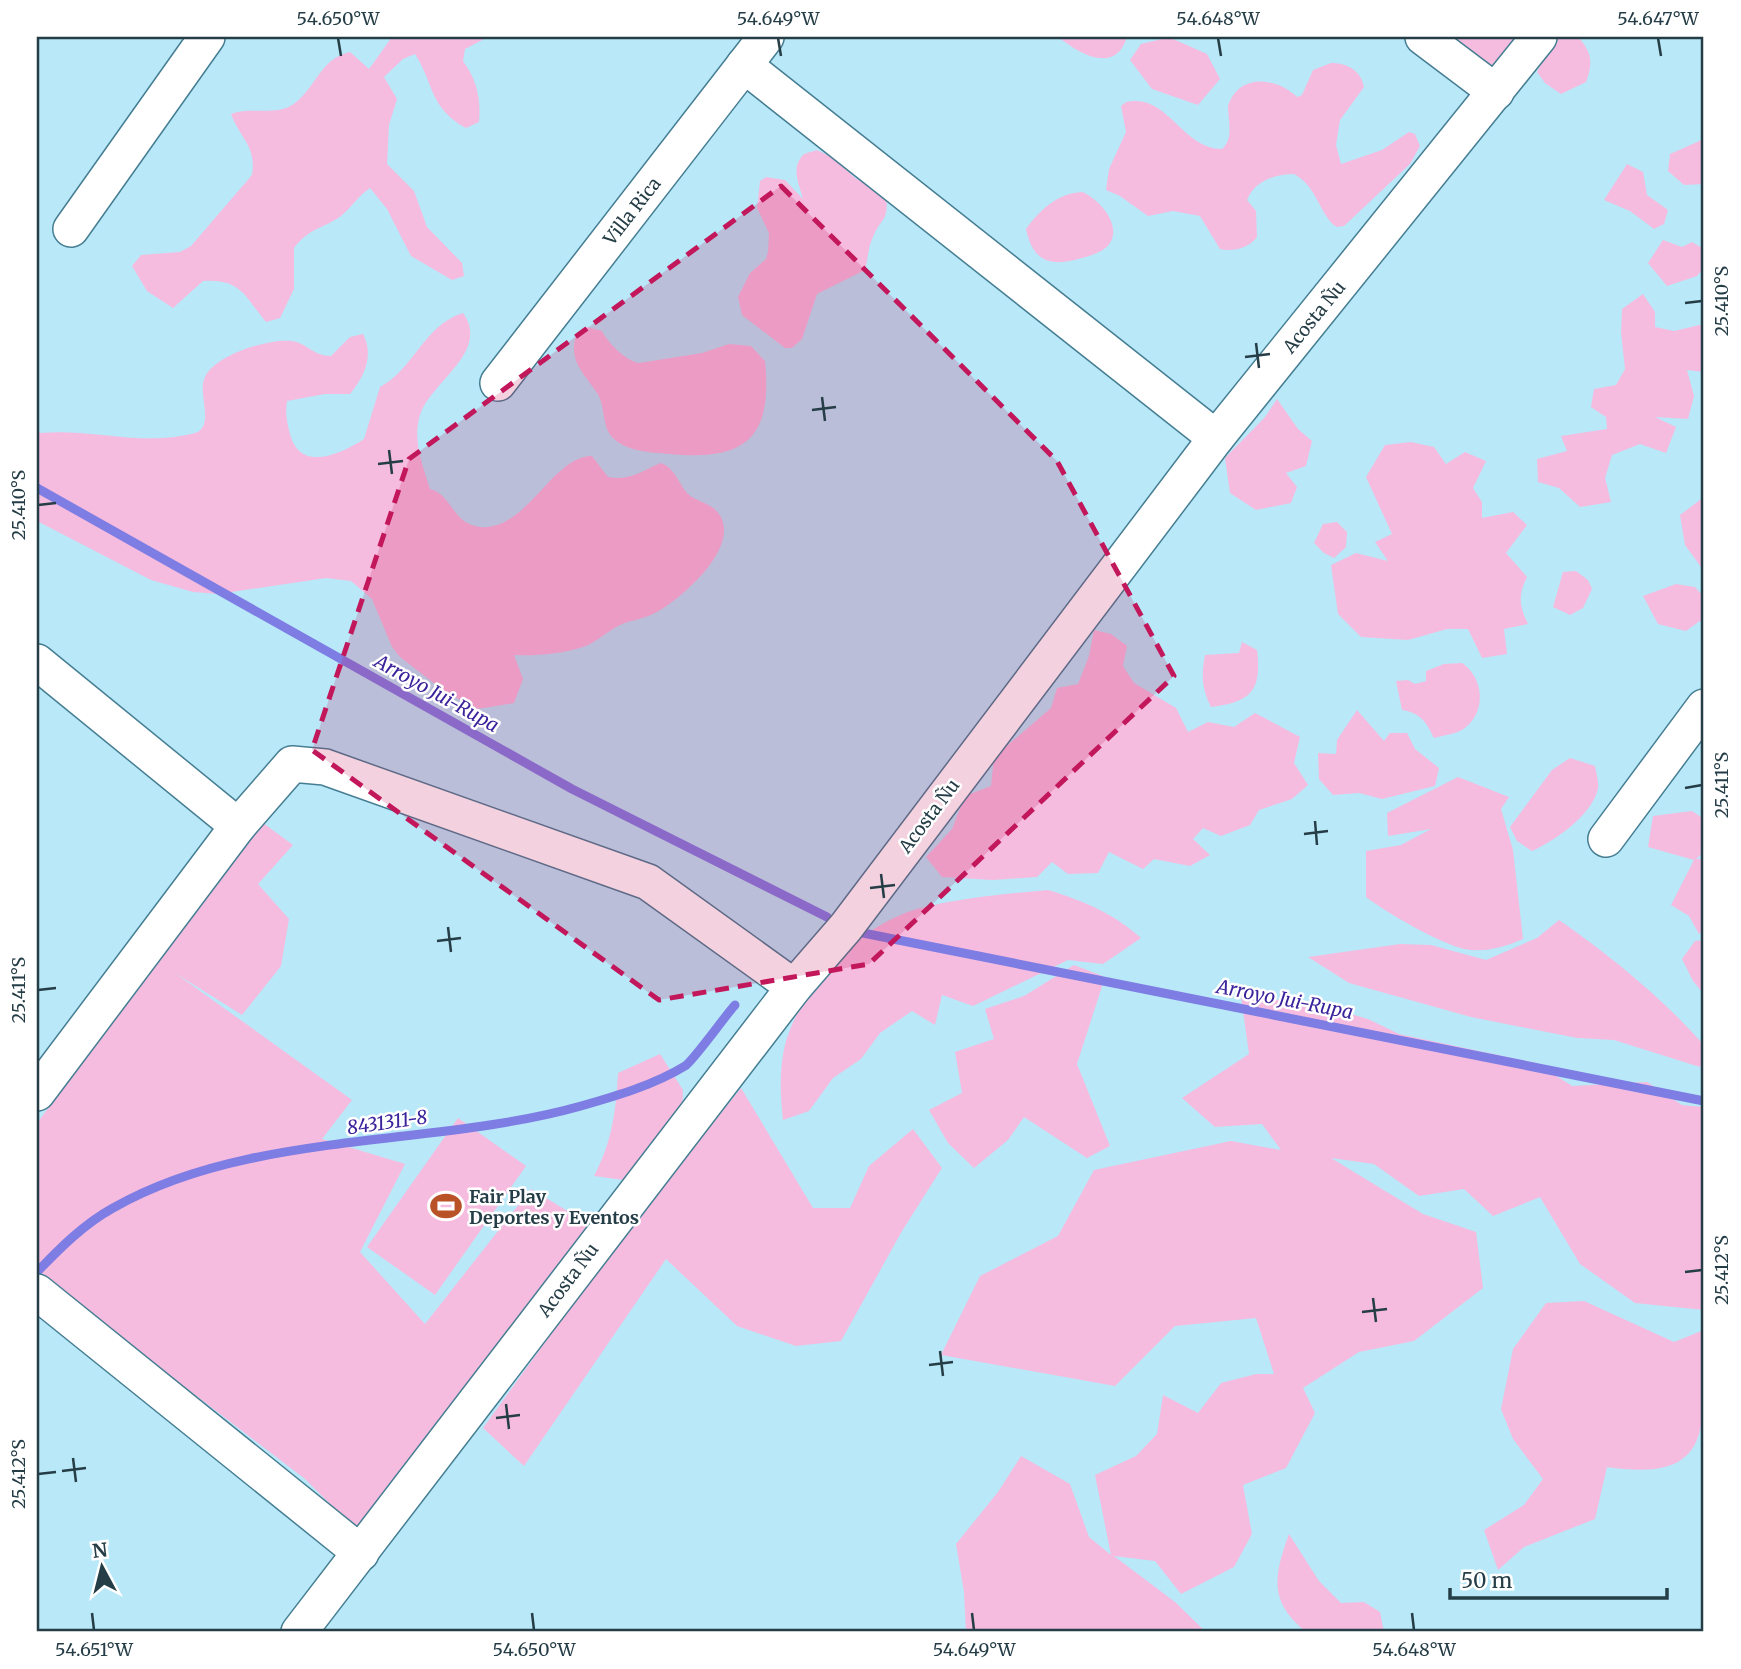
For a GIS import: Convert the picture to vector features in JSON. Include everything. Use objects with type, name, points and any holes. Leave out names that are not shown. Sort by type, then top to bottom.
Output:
[{"type":"street","points":[[71,229],[207,37]]},
{"type":"street","name":"Villa Rica","points":[[498,383],[766,37]]},
{"type":"street","points":[[1423,37],[1496,92]]},
{"type":"street","name":"Acosta Ñu","points":[[299,1632],[794,987],[846,926],[1216,438],[1539,37]]},
{"type":"street","points":[[744,65],[1216,438]]},
{"type":"street","points":[[37,662],[238,826]]},
{"type":"street","points":[[1606,838],[1704,707]]},
{"type":"street","points":[[37,1093],[238,826],[292,764],[325,767],[648,882],[794,987]]},
{"type":"street","points":[[37,1292],[361,1553]]},
{"type":"highlighted area","points":[[781,186],[1057,461],[1174,676],[869,964],[659,1000],[312,750],[409,459]]},
{"type":"shaded area","points":[[392,37],[488,37],[465,49],[463,61],[475,83],[479,98],[479,122],[466,128],[445,112],[415,54],[403,59],[384,77],[397,99],[389,125],[387,164],[414,191],[427,227],[462,263],[464,276],[452,280],[411,256],[387,209],[370,188],[341,216],[311,232],[294,248],[294,289],[280,318],[266,322],[241,291],[226,283],[203,281],[173,308],[147,291],[132,266],[141,255],[180,252],[191,246],[252,175],[250,150],[231,114],[273,111],[288,107],[302,96],[325,67],[350,52],[369,69]]},
{"type":"shaded area","points":[[1058,37],[1127,37],[1121,49],[1114,55],[1096,58],[1076,50]]},
{"type":"shaded area","points":[[1441,37],[1515,37],[1492,77]]},
{"type":"shaded area","points":[[1554,37],[1578,37],[1590,58],[1586,82],[1561,94],[1545,83],[1537,72]]},
{"type":"shaded area","points":[[1173,39],[1207,54],[1220,79],[1198,105],[1152,89],[1130,60],[1141,44]]},
{"type":"shaded area","points":[[1331,63],[1343,64],[1353,69],[1360,76],[1364,87],[1340,120],[1336,145],[1341,164],[1382,150],[1409,132],[1415,134],[1420,146],[1410,164],[1344,226],[1337,227],[1331,222],[1308,186],[1294,174],[1273,177],[1260,183],[1250,193],[1247,200],[1256,211],[1257,237],[1245,246],[1230,250],[1220,249],[1200,216],[1173,211],[1148,216],[1120,196],[1106,190],[1109,169],[1126,132],[1121,106],[1126,102],[1141,101],[1153,106],[1196,140],[1208,147],[1222,149],[1229,135],[1228,106],[1240,88],[1249,83],[1269,82],[1297,97],[1302,95],[1313,70]]},
{"type":"shaded area","points":[[1704,139],[1704,184],[1684,185],[1668,171],[1670,154]]},
{"type":"shaded area","points":[[817,150],[835,159],[855,178],[886,195],[886,211],[871,241],[865,270],[817,294],[802,339],[792,348],[785,348],[742,315],[738,297],[750,273],[766,259],[768,252],[769,233],[757,208],[760,181],[766,177],[785,180],[803,199],[797,165],[804,154]]},
{"type":"shaded area","points":[[1627,164],[1643,172],[1647,195],[1668,210],[1664,224],[1654,229],[1630,211],[1604,200]]},
{"type":"shaded area","points":[[1082,192],[1095,200],[1111,220],[1113,236],[1110,243],[1101,251],[1071,261],[1045,260],[1033,249],[1026,229],[1057,199]]},
{"type":"shaded area","points":[[1663,240],[1682,247],[1692,242],[1704,249],[1704,268],[1697,276],[1667,286],[1648,263]]},
{"type":"shaded area","points":[[1643,294],[1655,312],[1655,327],[1674,331],[1704,324],[1704,372],[1687,370],[1694,396],[1688,419],[1655,417],[1676,427],[1666,453],[1640,444],[1612,455],[1605,478],[1611,502],[1580,507],[1559,488],[1538,482],[1537,459],[1567,451],[1561,436],[1607,429],[1606,417],[1591,407],[1594,389],[1616,385],[1625,369],[1621,332],[1622,309]]},
{"type":"shaded area","points":[[463,313],[470,327],[470,341],[456,366],[426,403],[420,415],[417,434],[419,453],[430,489],[444,497],[464,521],[480,527],[496,525],[511,518],[564,468],[578,459],[592,456],[608,477],[616,478],[642,472],[661,463],[675,475],[688,494],[719,514],[724,527],[722,542],[705,571],[679,597],[655,613],[620,625],[583,647],[548,654],[514,655],[523,679],[514,703],[477,709],[444,691],[400,657],[392,647],[372,599],[351,581],[326,578],[218,594],[193,592],[151,580],[37,521],[37,429],[40,433],[139,438],[198,432],[205,421],[205,377],[211,369],[231,355],[270,342],[292,341],[319,354],[331,356],[350,337],[363,334],[368,357],[360,380],[350,394],[325,394],[287,401],[287,422],[295,446],[312,457],[322,457],[344,450],[364,439],[380,387],[402,370],[438,327]]},
{"type":"shaded area","points":[[587,327],[602,331],[628,359],[639,363],[702,353],[729,344],[751,346],[765,361],[764,409],[758,427],[748,439],[735,448],[717,453],[654,453],[632,449],[619,443],[609,433],[600,398],[583,373],[574,353],[576,336]]},
{"type":"shaded area","points":[[1277,399],[1298,429],[1312,441],[1306,466],[1286,473],[1297,487],[1291,503],[1256,510],[1230,493],[1225,458],[1265,417]]},
{"type":"shaded area","points":[[1411,442],[1434,447],[1446,464],[1465,452],[1486,461],[1473,488],[1482,502],[1482,518],[1513,512],[1527,525],[1506,553],[1527,577],[1521,600],[1528,624],[1504,629],[1507,654],[1482,658],[1468,629],[1447,629],[1408,640],[1361,637],[1338,614],[1331,565],[1356,553],[1388,561],[1375,542],[1392,534],[1366,477],[1385,445]]},
{"type":"shaded area","points":[[1704,497],[1704,571],[1685,545],[1680,515]]},
{"type":"shaded area","points":[[1337,522],[1347,532],[1346,547],[1334,558],[1314,543],[1323,524]]},
{"type":"shaded area","points":[[1576,571],[1588,580],[1592,589],[1583,608],[1570,615],[1553,607],[1563,572]]},
{"type":"shaded area","points":[[1676,584],[1695,587],[1704,597],[1704,618],[1686,631],[1658,624],[1643,596]]},
{"type":"shaded area","points":[[1094,630],[1111,634],[1127,646],[1123,666],[1134,683],[1176,708],[1188,732],[1208,722],[1234,727],[1255,713],[1300,737],[1294,763],[1308,785],[1292,799],[1259,810],[1250,825],[1221,836],[1203,828],[1193,839],[1210,855],[1190,866],[1154,859],[1143,869],[1109,852],[1098,873],[1068,874],[1052,862],[1037,877],[993,880],[942,877],[926,857],[952,829],[965,796],[991,786],[994,757],[1051,708],[1057,688],[1078,684],[1089,656]]},
{"type":"shaded area","points":[[1242,642],[1257,650],[1258,676],[1255,685],[1251,692],[1236,702],[1211,707],[1203,682],[1205,655],[1239,653]]},
{"type":"shaded area","points":[[1462,663],[1469,669],[1478,685],[1480,694],[1477,712],[1463,729],[1434,738],[1422,719],[1402,710],[1396,681],[1408,680],[1415,684],[1426,681],[1426,671],[1444,664]]},
{"type":"shaded area","points":[[1357,710],[1384,741],[1390,733],[1407,733],[1415,749],[1439,768],[1435,786],[1382,799],[1359,793],[1333,795],[1319,779],[1318,753],[1336,754],[1337,740]]},
{"type":"shaded area","points":[[1570,758],[1595,766],[1598,786],[1595,798],[1571,826],[1532,851],[1517,841],[1510,827],[1552,770]]},
{"type":"shaded area","points":[[1458,777],[1509,797],[1501,809],[1513,850],[1523,939],[1494,948],[1472,950],[1453,946],[1414,927],[1366,897],[1366,851],[1401,845],[1431,829],[1388,836],[1387,813]]},
{"type":"shaded area","points":[[1692,811],[1704,819],[1704,852],[1696,859],[1704,859],[1704,930],[1699,934],[1689,916],[1671,905],[1694,860],[1648,847],[1653,816]]},
{"type":"shaded area","points":[[263,823],[293,845],[258,884],[289,919],[281,966],[242,1015],[175,973],[352,1100],[322,1139],[405,1164],[360,1252],[425,1324],[531,1189],[589,1224],[359,1533],[305,1479],[37,1274],[37,1123]]},
{"type":"shaded area","points":[[1048,890],[1098,909],[1141,938],[1103,964],[1068,960],[973,1006],[942,995],[935,1025],[912,1011],[880,1033],[861,1059],[833,1078],[809,1111],[783,1120],[782,1061],[794,1019],[820,978],[855,943],[895,917],[917,909],[966,899]]},
{"type":"shaded area","points":[[1559,920],[1635,978],[1688,1027],[1704,1045],[1704,1059],[1700,1067],[1614,1040],[1577,1038],[1471,1017],[1349,983],[1308,957],[1400,944],[1431,945],[1486,960],[1537,938]]},
{"type":"shaded area","points":[[1704,940],[1704,994],[1693,981],[1682,959],[1695,941]]},
{"type":"shaded area","points":[[1074,965],[1105,977],[1077,1064],[1110,1146],[1087,1158],[1024,1117],[1008,1140],[974,1168],[948,1143],[929,1110],[962,1093],[955,1052],[994,1039],[985,1009],[1024,996]]},
{"type":"shaded area","points":[[1241,996],[1316,1004],[1368,1019],[1399,1034],[1536,1063],[1572,1086],[1647,1082],[1682,1105],[1704,1107],[1704,1310],[1635,1303],[1580,1264],[1540,1197],[1493,1216],[1464,1189],[1419,1196],[1374,1164],[1331,1158],[1423,1214],[1476,1232],[1483,1288],[1414,1341],[1359,1352],[1303,1388],[1315,1413],[1286,1468],[1243,1485],[1252,1534],[1234,1567],[1181,1594],[1155,1561],[1114,1556],[1175,1602],[1206,1632],[966,1632],[964,1592],[956,1544],[998,1492],[1021,1456],[1070,1484],[1089,1537],[1111,1555],[1095,1475],[1136,1456],[1157,1434],[1163,1395],[1198,1413],[1221,1383],[1256,1374],[1274,1374],[1256,1318],[1175,1326],[1115,1386],[941,1355],[980,1276],[1058,1236],[1094,1170],[1231,1141],[1281,1150],[1262,1124],[1215,1127],[1182,1098],[1249,1054]]},
{"type":"shaded area","points":[[660,1054],[683,1090],[682,1109],[631,1181],[594,1176],[612,1126],[618,1073]]},
{"type":"shaded area","points":[[741,1088],[813,1208],[850,1208],[869,1166],[913,1129],[942,1168],[902,1231],[841,1341],[796,1346],[737,1326],[666,1259],[524,1466],[483,1428],[614,1247]]},
{"type":"shaded area","name":"Fair Play Deportes y Eventos","points":[[458,1118],[526,1166],[435,1295],[367,1247]]},
{"type":"shaded area","points":[[1584,1301],[1674,1342],[1704,1330],[1704,1378],[1701,1382],[1703,1408],[1700,1429],[1694,1445],[1685,1457],[1671,1465],[1632,1470],[1607,1467],[1595,1519],[1524,1547],[1498,1570],[1484,1530],[1524,1505],[1543,1479],[1513,1439],[1501,1409],[1513,1349],[1546,1303]]},
{"type":"shaded area","points":[[1289,1534],[1319,1581],[1341,1603],[1364,1602],[1380,1612],[1384,1632],[1306,1632],[1294,1621],[1285,1610],[1278,1587],[1280,1563]]},
{"type":"waterway","name":"Arroyo Jui-Rupa","points":[[37,488],[572,789],[827,917]]},
{"type":"waterway","name":"Arroyo Jui-Rupa","points":[[858,932],[1704,1101]]},
{"type":"waterway","name":"8431311-8","points":[[37,1272],[64,1245],[102,1214],[166,1183],[223,1165],[342,1143],[524,1119],[581,1106],[648,1084],[685,1066],[735,1005]]},
{"type":"place","name":"Fair Play Deportes y Eventos","points":[[446,1206]]}]
